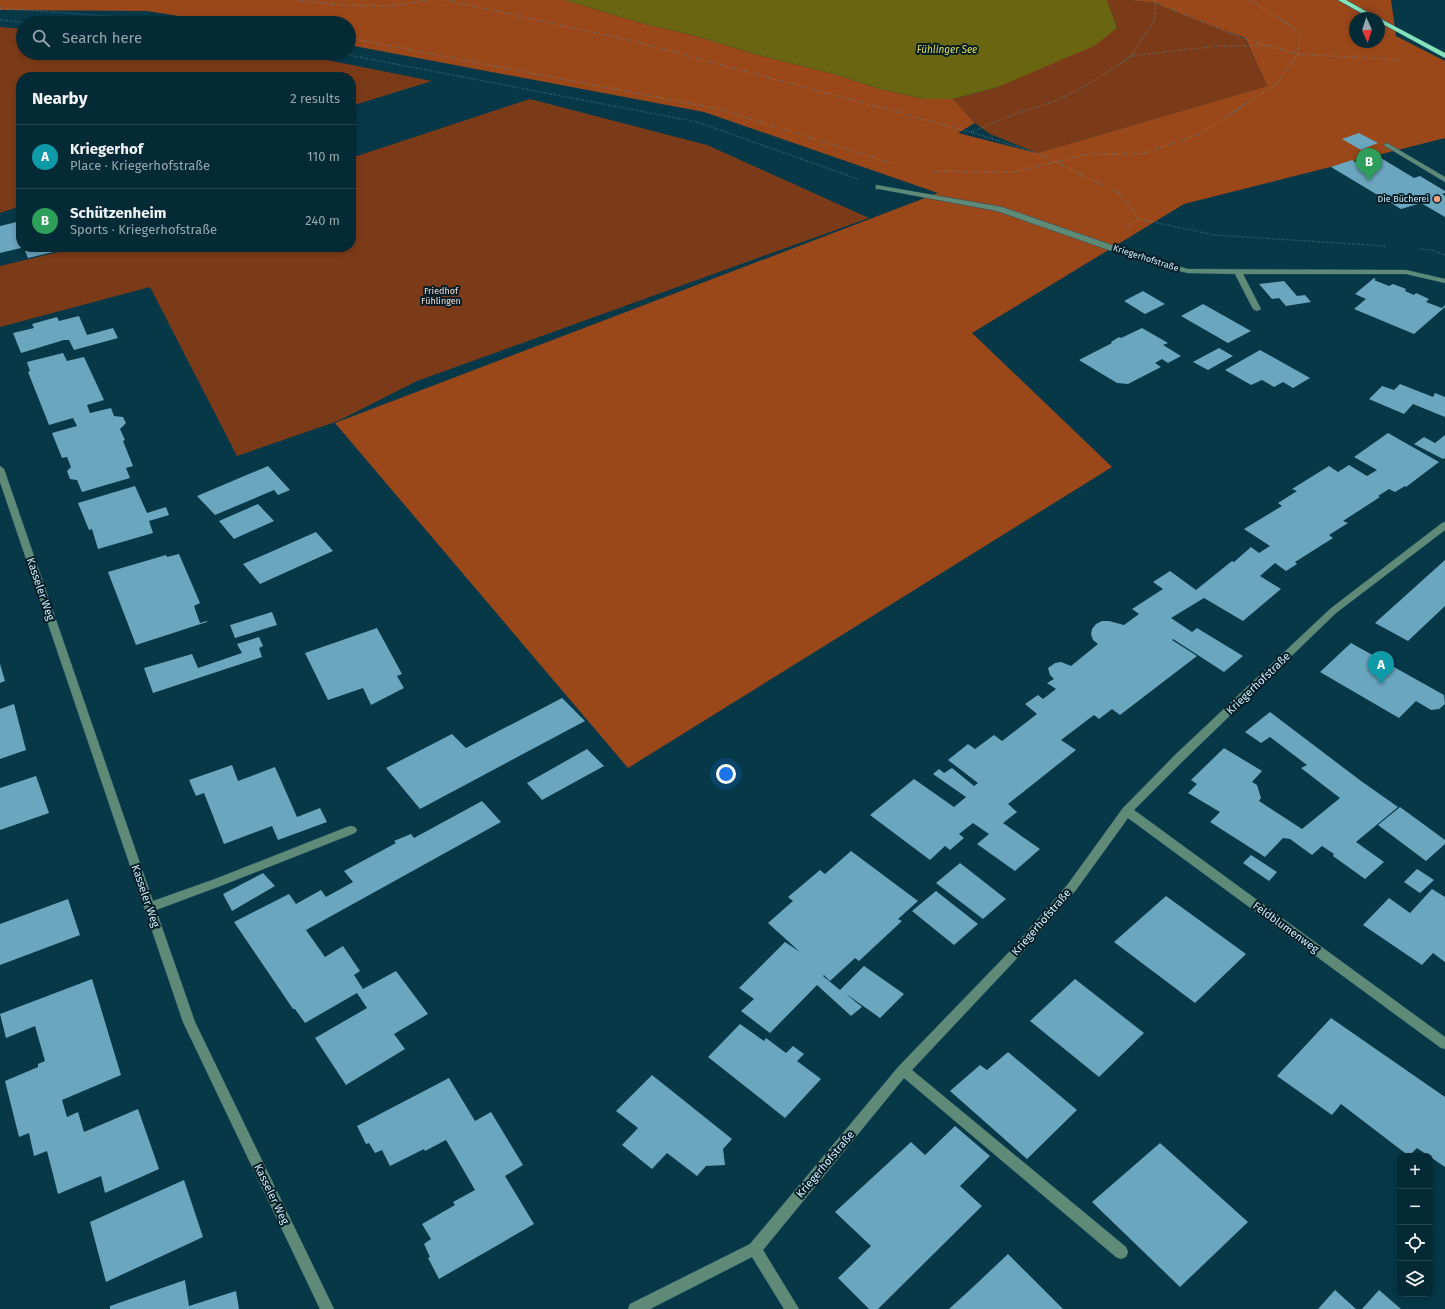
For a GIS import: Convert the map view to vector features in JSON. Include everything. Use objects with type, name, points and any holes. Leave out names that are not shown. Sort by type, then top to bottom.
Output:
[{"type":"main road","points":[[1341,0],[1363,12]]},
{"type":"main road","points":[[1385,23],[1444,56]]},
{"type":"street","points":[[1387,146],[1445,180]]},
{"type":"street","name":"Kriegerhofstraße","points":[[879,187],[999,209],[1102,243],[1152,262],[1188,271],[1406,272],[1445,281]]},
{"type":"street","points":[[1238,272],[1257,309]]},
{"type":"street","name":"Kasseler Weg","points":[[0,469],[189,1022],[328,1309]]},
{"type":"street","name":"Kriegerhofstraße","points":[[635,1309],[755,1249],[903,1070],[1017,951],[1072,887],[1127,810],[1180,757],[1333,611],[1445,525]]},
{"type":"street","name":"Feldblumenweg","points":[[1127,810],[1445,1044]]},
{"type":"street","points":[[150,907],[351,830]]},
{"type":"street","points":[[903,1070],[1121,1252]]},
{"type":"street","points":[[755,1249],[792,1309]]},
{"type":"path","points":[[295,0],[340,5],[390,6],[430,0]]},
{"type":"path","points":[[445,0],[633,41],[971,132],[1037,153],[1119,194],[1139,219],[1214,236],[1386,246]]},
{"type":"path","points":[[971,132],[1015,114],[1058,100],[1094,81],[1131,56],[1155,20],[1155,0]]},
{"type":"path","points":[[932,171],[1015,172],[1087,154],[1142,154],[1200,134],[1276,84],[1298,54],[1300,32],[1250,0]]},
{"type":"path","points":[[1156,3],[1245,38],[1298,54],[1420,61],[1444,56]]},
{"type":"path","points":[[0,8],[106,16]]},
{"type":"path","points":[[0,20],[16,22]]},
{"type":"path","points":[[356,39],[719,109],[896,165]]},
{"type":"path","points":[[1131,56],[1204,46],[1231,44],[1271,46]]},
{"type":"path","points":[[356,56],[697,122],[879,187]]},
{"type":"path","points":[[1102,243],[1139,219]]},
{"type":"path","points":[[1417,249],[1432,250],[1445,255]]},
{"type":"green space","points":[[1107,0],[1127,0],[1156,3],[1207,21],[1245,39],[1267,86],[1037,153],[990,134],[975,123],[953,99],[998,87],[1117,28]]},
{"type":"green space","points":[[0,27],[16,28],[16,60],[327,60],[432,81],[356,104],[356,72],[16,72],[16,208],[0,213]]},
{"type":"green space","name":"Friedhof Fühlingen","points":[[530,99],[707,145],[869,218],[417,381],[338,421],[237,456],[150,287],[0,327],[0,266],[58,252],[356,252],[356,156]]},
{"type":"shaded area","points":[[0,0],[565,0],[641,23],[696,36],[758,55],[834,74],[880,89],[924,99],[953,99],[975,123],[958,133],[1037,153],[1267,86],[1245,38],[1156,3],[1127,0],[1391,0],[1396,36],[1445,61],[1445,138],[1184,204],[972,333],[1112,467],[628,768],[335,423],[938,193],[704,112],[356,46],[356,16],[179,16],[147,11],[0,10]]},
{"type":"water","name":"Fühlinger See","points":[[565,0],[1107,0],[1117,28],[1094,46],[998,87],[953,99],[924,99],[880,89],[834,74],[758,55],[696,36],[641,23]]},
{"type":"building","points":[[1359,133],[1378,143],[1361,150],[1342,139]]},
{"type":"building","points":[[1376,155],[1414,178],[1420,176],[1445,191],[1445,193],[1442,194],[1445,196],[1445,217],[1421,203],[1401,209],[1331,167],[1352,160],[1355,162]]},
{"type":"building","points":[[16,222],[16,249],[0,253],[0,226]]},
{"type":"building","points":[[25,252],[53,252],[28,258]]},
{"type":"building","points":[[1374,278],[1376,279],[1374,280],[1389,286],[1393,284],[1406,289],[1405,291],[1414,295],[1416,293],[1429,299],[1426,302],[1442,308],[1445,305],[1445,307],[1414,334],[1354,309],[1366,299],[1355,294]]},
{"type":"building","points":[[1284,281],[1297,296],[1305,295],[1311,302],[1286,306],[1279,298],[1272,299],[1259,284]]},
{"type":"building","points":[[1143,291],[1165,304],[1145,314],[1124,301]]},
{"type":"building","points":[[1203,304],[1251,331],[1228,343],[1181,316]]},
{"type":"building","points":[[79,316],[87,335],[113,328],[118,338],[74,350],[69,340],[64,340],[21,353],[13,333],[34,328],[32,324],[57,317],[59,321]]},
{"type":"building","points":[[1142,328],[1168,343],[1163,345],[1181,356],[1168,363],[1162,359],[1155,363],[1161,367],[1128,384],[1117,383],[1079,360],[1112,343],[1111,342],[1119,337],[1121,338]]},
{"type":"building","points":[[1219,348],[1233,356],[1208,370],[1193,362]]},
{"type":"building","points":[[1260,350],[1310,378],[1293,388],[1283,382],[1274,387],[1262,380],[1251,385],[1225,370]]},
{"type":"building","points":[[63,353],[67,361],[84,357],[104,400],[87,405],[90,413],[111,408],[114,416],[123,417],[126,423],[120,429],[133,466],[126,468],[130,478],[82,492],[77,480],[70,479],[67,471],[71,467],[67,457],[62,458],[52,433],[77,426],[73,418],[49,425],[28,372],[30,371],[27,362]]},
{"type":"building","points":[[1400,384],[1433,397],[1435,393],[1445,397],[1445,417],[1413,404],[1404,414],[1369,399],[1382,386],[1394,390]]},
{"type":"building","points":[[1388,433],[1439,462],[1406,487],[1405,486],[1395,492],[1389,489],[1378,496],[1380,497],[1343,521],[1348,523],[1329,535],[1333,538],[1295,562],[1297,564],[1286,571],[1275,563],[1260,576],[1281,589],[1243,621],[1204,598],[1171,618],[1192,632],[1197,628],[1243,656],[1224,672],[1173,639],[1172,640],[1197,656],[1120,715],[1112,709],[1099,719],[1094,715],[1061,740],[1076,750],[1008,804],[1017,812],[1003,823],[1040,849],[1015,871],[977,844],[989,834],[973,823],[959,834],[964,838],[950,850],[945,846],[930,860],[870,815],[914,779],[954,807],[966,797],[933,774],[939,769],[944,773],[952,768],[974,786],[978,783],[948,760],[968,744],[975,749],[994,735],[1002,741],[1037,714],[1025,704],[1038,695],[1043,699],[1056,689],[1047,683],[1054,679],[1050,675],[1048,668],[1055,663],[1061,662],[1071,666],[1098,644],[1093,640],[1091,634],[1092,629],[1096,624],[1102,621],[1109,621],[1124,625],[1139,614],[1132,609],[1163,589],[1153,582],[1170,571],[1196,590],[1232,561],[1234,562],[1251,547],[1259,553],[1270,546],[1244,529],[1282,506],[1278,503],[1297,491],[1292,489],[1329,466],[1338,472],[1349,465],[1367,476],[1377,470],[1354,457]]},
{"type":"building","points":[[1445,435],[1445,458],[1443,459],[1414,444],[1424,437],[1435,443]]},
{"type":"building","points":[[268,466],[290,490],[278,495],[274,490],[215,515],[197,496]]},
{"type":"building","points":[[135,486],[147,513],[166,507],[169,515],[149,521],[153,533],[98,549],[92,529],[89,530],[78,503]]},
{"type":"building","points":[[258,504],[274,521],[234,539],[219,521]]},
{"type":"building","points":[[316,532],[333,551],[260,584],[243,564]]},
{"type":"building","points":[[179,554],[200,603],[194,606],[200,623],[207,622],[136,645],[108,572],[166,555],[167,557]]},
{"type":"building","points":[[1445,560],[1445,606],[1408,641],[1375,623]]},
{"type":"building","points":[[272,612],[277,625],[235,638],[230,625]]},
{"type":"building","points":[[377,628],[402,674],[397,676],[404,688],[371,705],[363,688],[328,700],[305,653]]},
{"type":"building","points":[[259,637],[263,646],[259,648],[262,657],[153,693],[144,668],[192,654],[198,668],[242,653],[237,644]]},
{"type":"building","points":[[1351,643],[1444,695],[1445,704],[1439,709],[1431,710],[1416,701],[1399,718],[1320,672]]},
{"type":"building","points":[[0,664],[5,681],[0,683]]},
{"type":"building","points":[[562,698],[585,721],[420,809],[386,768],[452,734],[466,748]]},
{"type":"building","points":[[14,704],[26,750],[0,759],[0,709]]},
{"type":"building","points":[[1270,712],[1398,807],[1356,842],[1384,862],[1365,879],[1333,856],[1334,854],[1322,846],[1312,855],[1290,839],[1283,838],[1265,857],[1210,822],[1220,812],[1188,793],[1197,784],[1191,780],[1224,748],[1262,771],[1252,782],[1257,785],[1261,798],[1259,801],[1302,829],[1340,798],[1301,768],[1307,765],[1270,737],[1261,743],[1245,732]]},
{"type":"building","points":[[587,749],[604,766],[542,800],[527,783]]},
{"type":"building","points":[[232,765],[238,781],[275,767],[297,817],[320,808],[327,822],[278,840],[272,826],[224,844],[204,793],[196,796],[189,780]]},
{"type":"building","points":[[36,776],[49,813],[0,830],[0,788]]},
{"type":"building","points":[[482,801],[501,822],[306,930],[325,957],[343,946],[360,971],[354,975],[363,989],[396,971],[428,1014],[394,1034],[405,1049],[346,1085],[315,1038],[367,1008],[357,993],[305,1023],[295,1009],[293,1009],[234,922],[289,894],[296,904],[321,890],[326,897],[353,882],[344,871],[396,843],[394,841],[411,834],[414,838]]},
{"type":"building","points":[[1400,807],[1445,840],[1445,844],[1426,861],[1378,825]]},
{"type":"building","points":[[851,851],[918,901],[898,919],[902,921],[859,961],[855,958],[830,981],[824,975],[823,976],[840,990],[864,966],[904,994],[880,1018],[845,993],[862,1007],[851,1016],[817,985],[770,1033],[741,1011],[754,999],[739,988],[785,942],[800,952],[768,923],[793,901],[788,897],[820,870],[825,874]]},
{"type":"building","points":[[1251,855],[1277,872],[1269,881],[1243,863]]},
{"type":"building","points":[[960,863],[1006,899],[983,919],[936,883]]},
{"type":"building","points":[[1417,869],[1434,880],[1420,893],[1404,882]]},
{"type":"building","points":[[263,873],[275,886],[232,911],[223,894]]},
{"type":"building","points":[[1432,889],[1445,897],[1445,962],[1433,953],[1422,965],[1363,925],[1389,898],[1410,913]]},
{"type":"building","points":[[936,891],[978,924],[954,945],[912,911]]},
{"type":"building","points":[[1166,896],[1246,954],[1195,1003],[1114,942]]},
{"type":"building","points":[[68,899],[80,935],[0,965],[0,924]]},
{"type":"building","points":[[92,979],[121,1075],[62,1100],[67,1117],[78,1112],[84,1132],[138,1109],[159,1169],[105,1193],[101,1176],[58,1194],[47,1151],[34,1156],[29,1133],[19,1137],[5,1081],[38,1067],[38,1064],[45,1061],[35,1026],[6,1038],[0,1014]]},
{"type":"building","points":[[1075,979],[1144,1033],[1099,1077],[1030,1021]]},
{"type":"building","points":[[1331,1018],[1445,1097],[1445,1167],[1433,1159],[1433,1153],[1424,1153],[1417,1148],[1412,1153],[1405,1153],[1341,1104],[1332,1115],[1277,1076]]},
{"type":"building","points":[[740,1024],[764,1041],[766,1038],[786,1053],[793,1046],[804,1054],[797,1061],[821,1079],[785,1118],[708,1057]]},
{"type":"building","points":[[1008,1052],[1077,1110],[1027,1159],[950,1091],[980,1065],[987,1070]]},
{"type":"building","points":[[652,1075],[732,1139],[723,1149],[725,1165],[706,1166],[697,1176],[667,1153],[652,1169],[622,1145],[638,1128],[616,1111]]},
{"type":"building","points":[[449,1078],[475,1121],[491,1112],[523,1165],[505,1176],[534,1224],[439,1279],[428,1258],[430,1257],[424,1244],[431,1239],[422,1224],[455,1205],[453,1202],[475,1190],[446,1140],[390,1166],[382,1150],[375,1153],[369,1143],[366,1144],[357,1126]]},
{"type":"building","points":[[955,1126],[990,1156],[960,1186],[982,1206],[878,1309],[869,1309],[838,1278],[871,1246],[835,1212],[911,1142],[925,1155]]},
{"type":"building","points":[[1160,1143],[1248,1222],[1180,1287],[1092,1202]]},
{"type":"building","points":[[184,1180],[203,1237],[106,1282],[90,1222]]},
{"type":"building","points":[[1008,1254],[1063,1309],[949,1309],[972,1288]]},
{"type":"building","points":[[185,1280],[189,1306],[236,1291],[239,1309],[110,1309],[110,1306]]},
{"type":"building","points":[[1335,1290],[1356,1309],[1318,1309]]},
{"type":"building","points":[[1379,1290],[1401,1309],[1362,1309]]},
{"type":"place","name":"Schützenheim","points":[[1369,181]]},
{"type":"place","name":"Die Bücherei","points":[[1437,199]]},
{"type":"place","name":"Kriegerhof","points":[[1381,684]]}]
